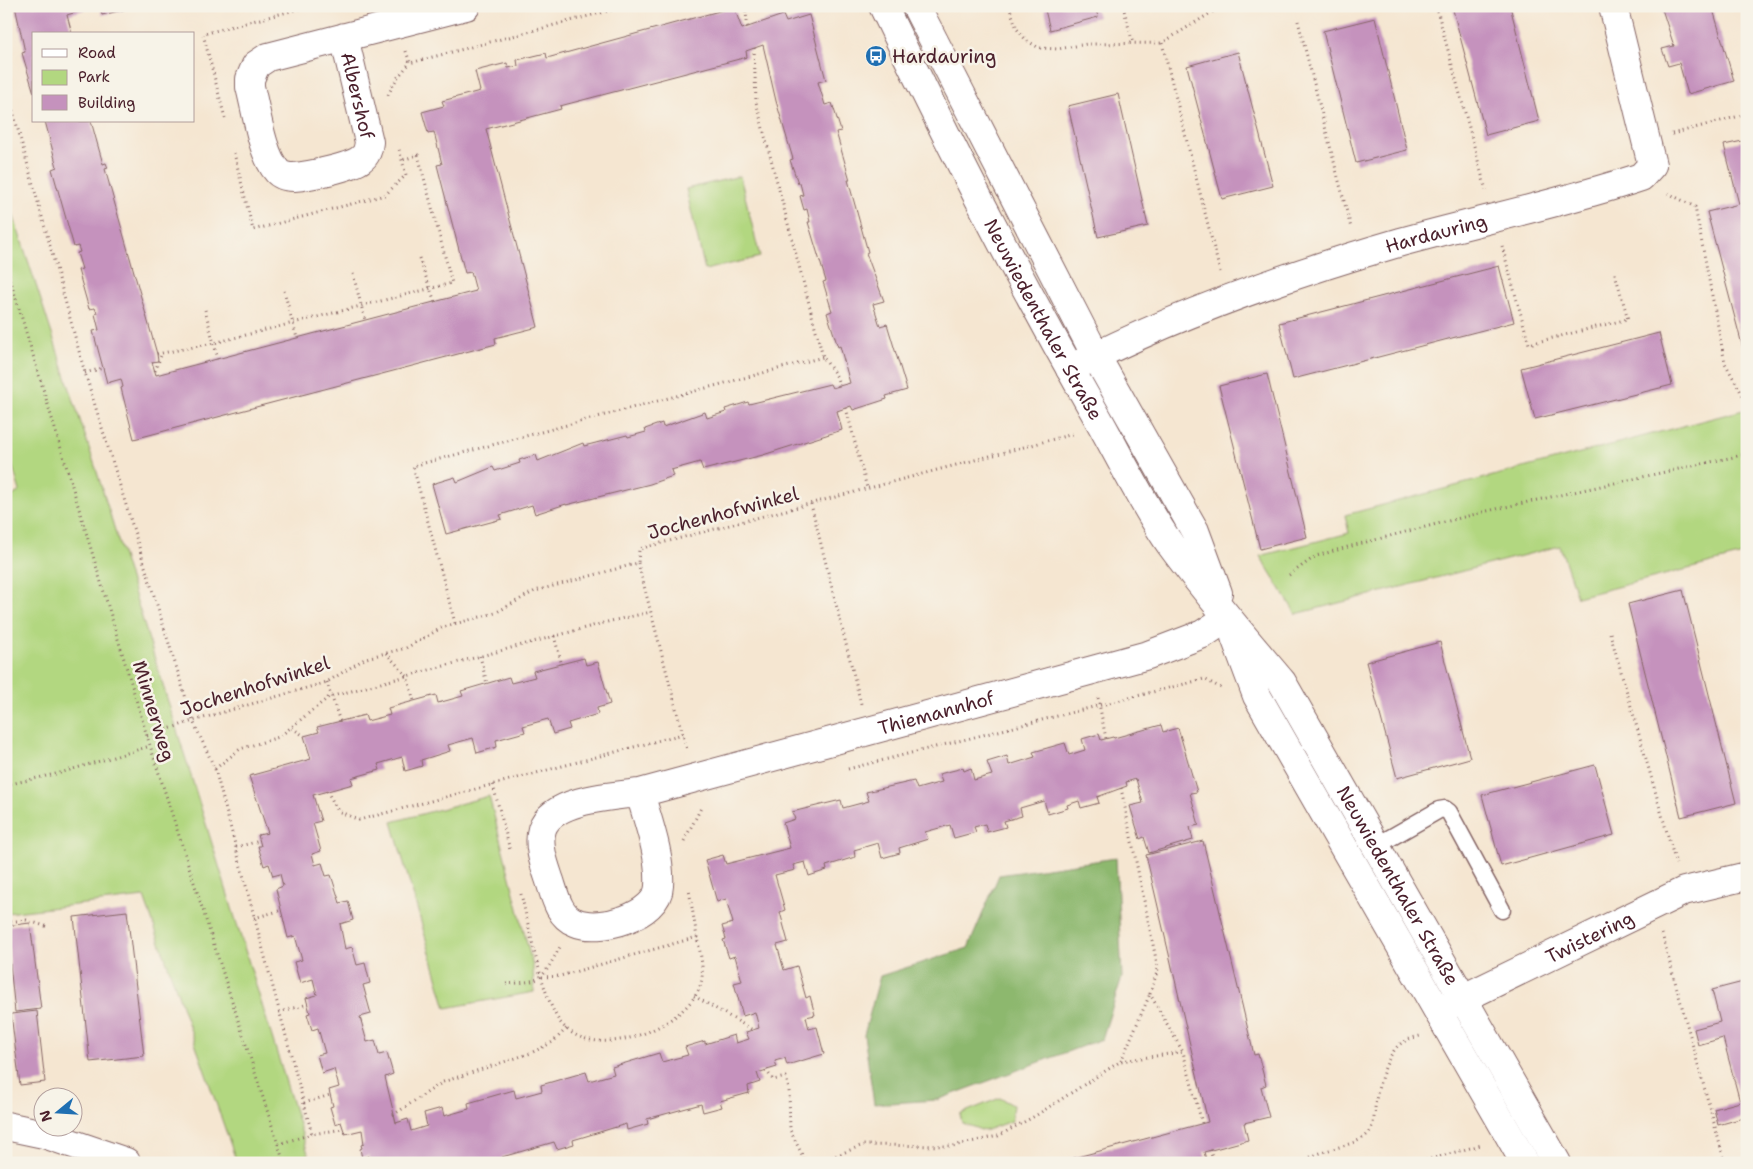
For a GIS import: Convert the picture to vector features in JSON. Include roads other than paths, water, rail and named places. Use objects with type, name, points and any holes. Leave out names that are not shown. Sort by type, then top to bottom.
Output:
[{"type":"street","name":"Albershof","points":[[344,37],[369,142],[368,149],[362,158],[349,164],[294,177],[282,175],[268,155],[250,87],[256,66],[268,57],[344,37],[466,6]]},
{"type":"street","name":"Neuwiedenthaler Straße","points":[[883,6],[931,109],[1070,369],[1170,543],[1228,618],[1282,682],[1557,1163]]},
{"type":"street","name":"Neuwiedenthaler Straße","points":[[916,6],[1096,356],[1195,531],[1257,696],[1525,1163]]},
{"type":"street","name":"Hardauring","points":[[1070,369],[1096,356],[1228,300],[1358,255],[1641,177],[1652,164],[1613,6]]},
{"type":"street","name":"Thiemannhof","points":[[640,793],[657,862],[660,887],[655,901],[644,910],[606,925],[575,922],[564,915],[555,898],[541,844],[544,825],[556,811],[612,796],[640,793],[867,730],[1091,671],[1183,643],[1203,634],[1228,618]]},
{"type":"street","name":"Twistering","points":[[1442,1019],[1462,997],[1684,891],[1747,876]]},
{"type":"street","points":[[6,1126],[44,1134],[126,1162]]},
{"type":"lane","points":[[1376,846],[1439,810],[1445,809],[1449,812],[1502,910]]},
{"type":"place","name":"Hardauring","points":[[876,56]]}]
